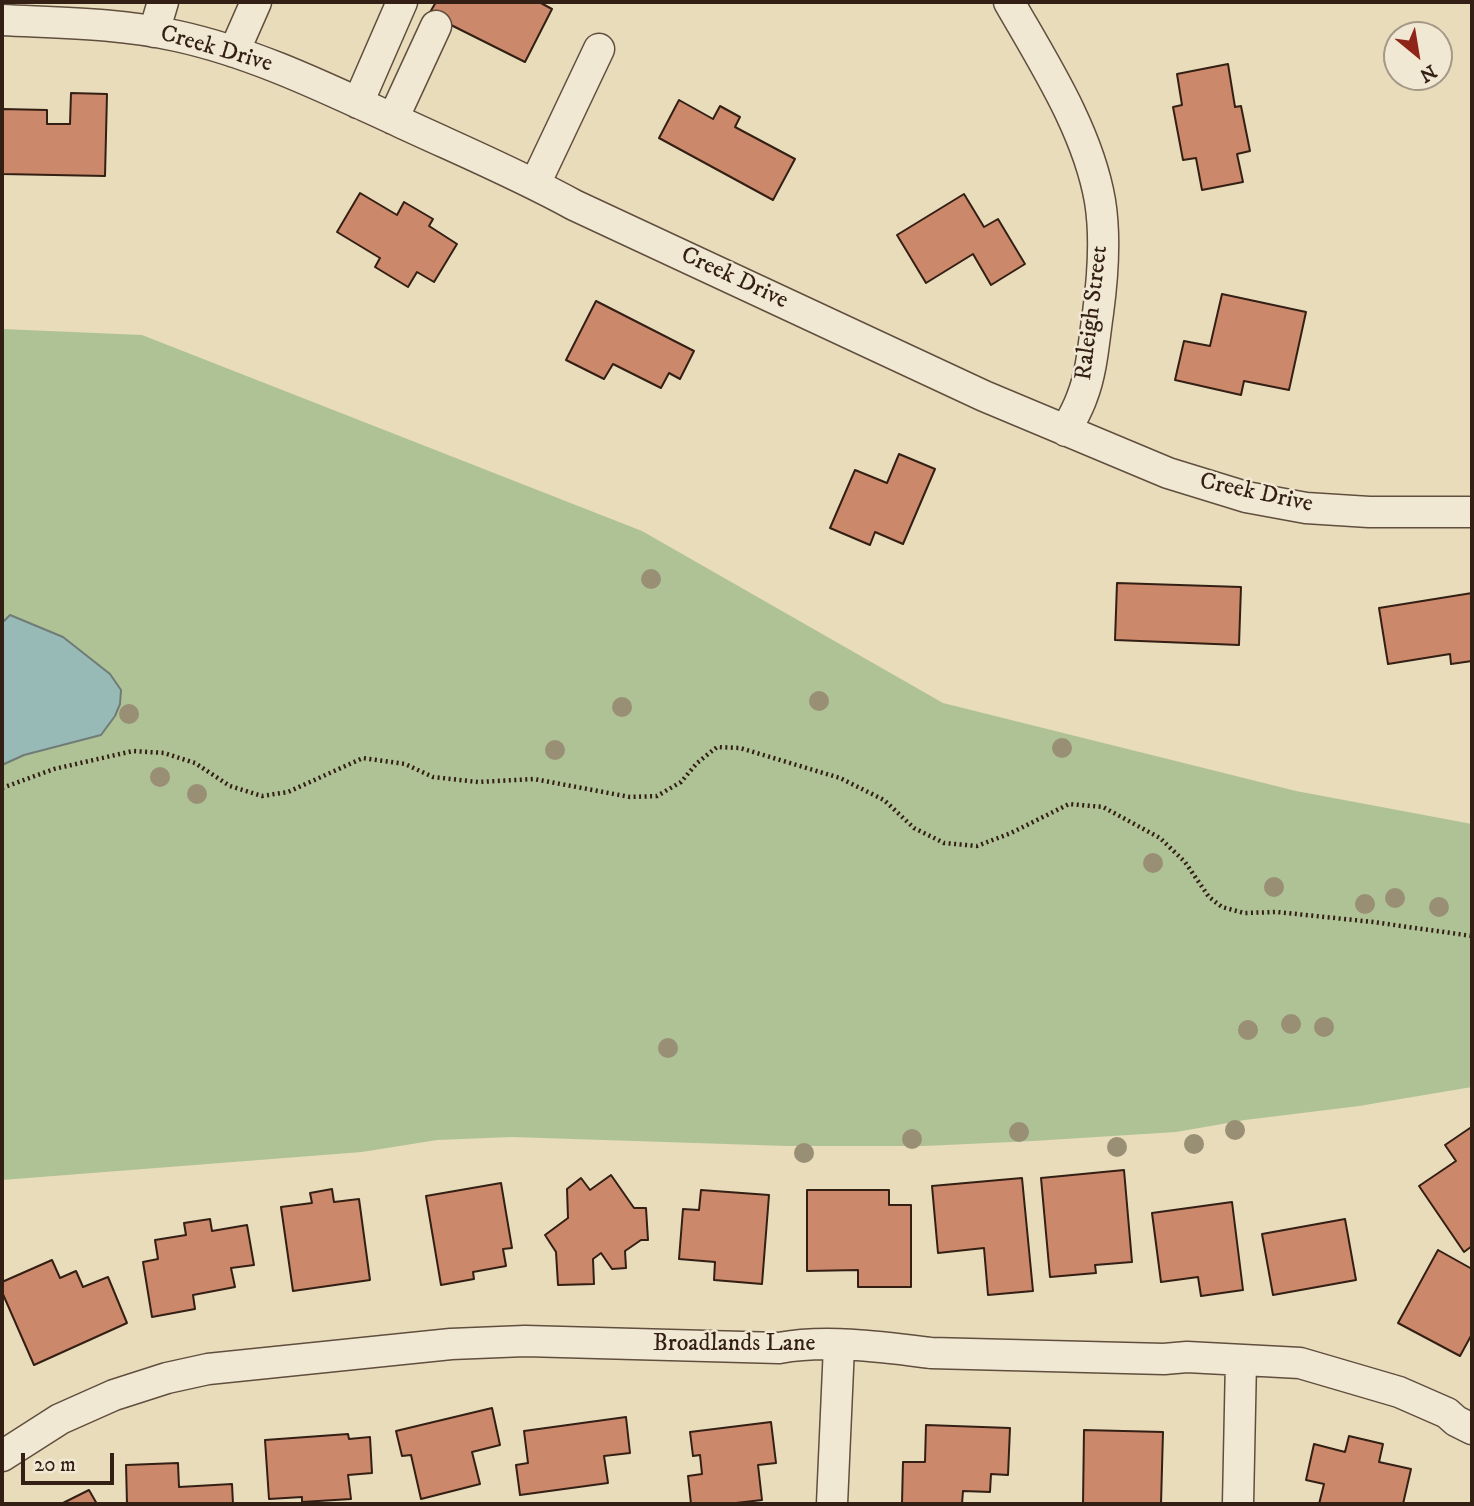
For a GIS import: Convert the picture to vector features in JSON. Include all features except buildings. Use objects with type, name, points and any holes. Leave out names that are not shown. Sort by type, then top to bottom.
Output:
[{"type":"street","points":[[153,32],[163,2]]},
{"type":"street","points":[[234,52],[256,2]]},
{"type":"street","points":[[358,103],[402,2]]},
{"type":"street","name":"Raleigh Street","points":[[1009,2],[1066,104],[1090,166],[1099,198],[1103,230],[1102,283],[1093,348],[1083,396],[1066,431]]},
{"type":"street","name":"Creek Drive","points":[[2,20],[122,26],[234,52],[297,75],[984,397],[1168,474],[1246,497],[1306,508],[1369,512],[1472,512]]},
{"type":"street","points":[[393,119],[436,26]]},
{"type":"street","points":[[534,184],[599,49]]},
{"type":"street","name":"Broadlands Lane","points":[[2,1456],[60,1419],[114,1395],[167,1378],[208,1369],[463,1343],[525,1341],[779,1348],[799,1344],[944,1353],[1164,1359],[1188,1357],[1300,1363],[1399,1392],[1447,1413],[1472,1429]]},
{"type":"street","points":[[832,1504],[839,1346]]},
{"type":"street","points":[[1238,1504],[1241,1360]]},
{"type":"path","points":[[2,788],[54,769],[134,751],[164,753],[195,763],[230,786],[262,796],[288,792],[363,758],[405,764],[433,777],[478,782],[534,779],[630,797],[657,796],[681,782],[697,763],[717,747],[740,748],[840,778],[884,800],[914,828],[944,843],[976,846],[1011,834],[1069,804],[1103,807],[1160,838],[1185,862],[1209,897],[1222,907],[1244,913],[1277,912],[1359,920],[1472,936]]},
{"type":"green space","points":[[2,329],[142,335],[642,531],[943,703],[1296,791],[1472,824],[1472,1087],[1176,1132],[924,1146],[787,1146],[512,1137],[437,1140],[362,1152],[2,1180]]},
{"type":"water","points":[[10,615],[63,637],[110,674],[121,690],[120,704],[101,735],[24,755],[2,765],[2,623]]}]
